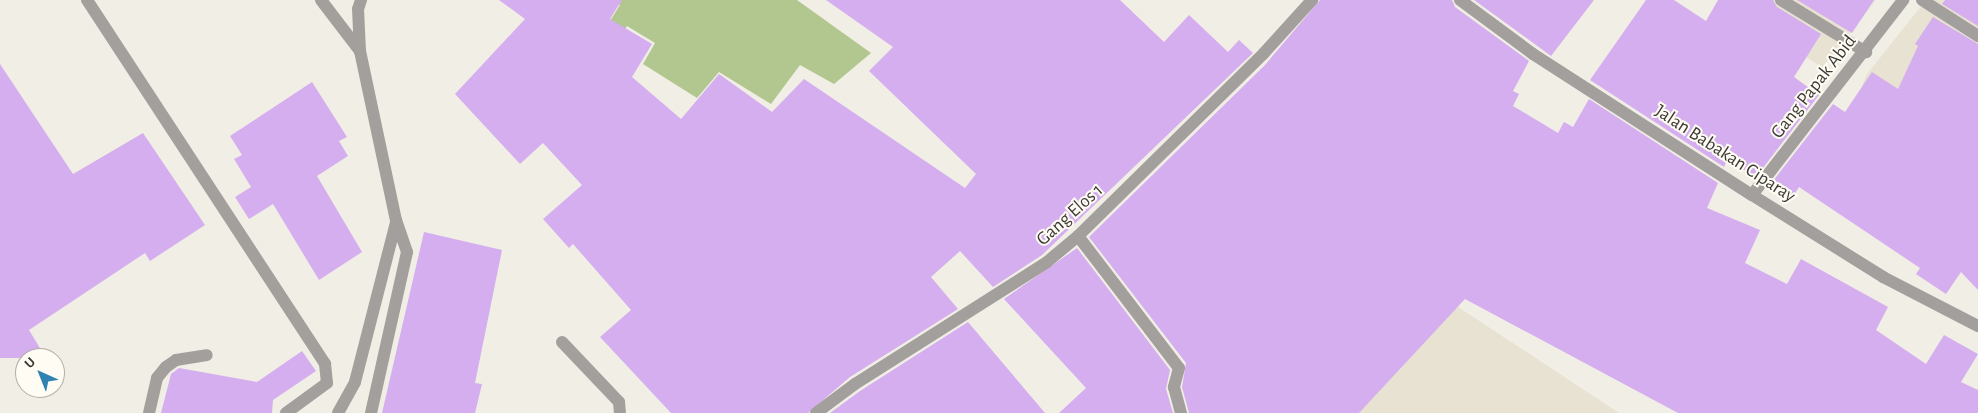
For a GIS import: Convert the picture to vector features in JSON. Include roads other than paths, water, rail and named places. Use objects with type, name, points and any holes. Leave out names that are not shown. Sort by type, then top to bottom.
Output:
[{"type":"street","points":[[87,0],[325,364],[327,383],[286,413]]},
{"type":"street","points":[[321,0],[360,51]]},
{"type":"street","points":[[361,0],[358,9],[360,51],[396,220],[407,252],[371,413]]},
{"type":"street","name":"Gang Elos 1","points":[[816,413],[855,384],[1046,262],[1078,236],[1264,53],[1312,0]]},
{"type":"street","points":[[1781,0],[1866,52]]},
{"type":"street","name":"Gang Papak Abid","points":[[1752,195],[1866,52],[1903,0]]},
{"type":"street","points":[[1922,0],[1978,36]]},
{"type":"street","name":"Jalan Babakan Ciparay","points":[[1465,2],[1533,54],[1752,195],[1883,277],[1978,325]]},
{"type":"street","points":[[338,413],[355,382],[396,220]]},
{"type":"street","points":[[1078,236],[1179,368],[1174,387],[1181,413]]},
{"type":"street","points":[[562,342],[619,402],[620,413]]},
{"type":"street","points":[[149,413],[157,378],[166,367],[176,360],[207,355]]}]
